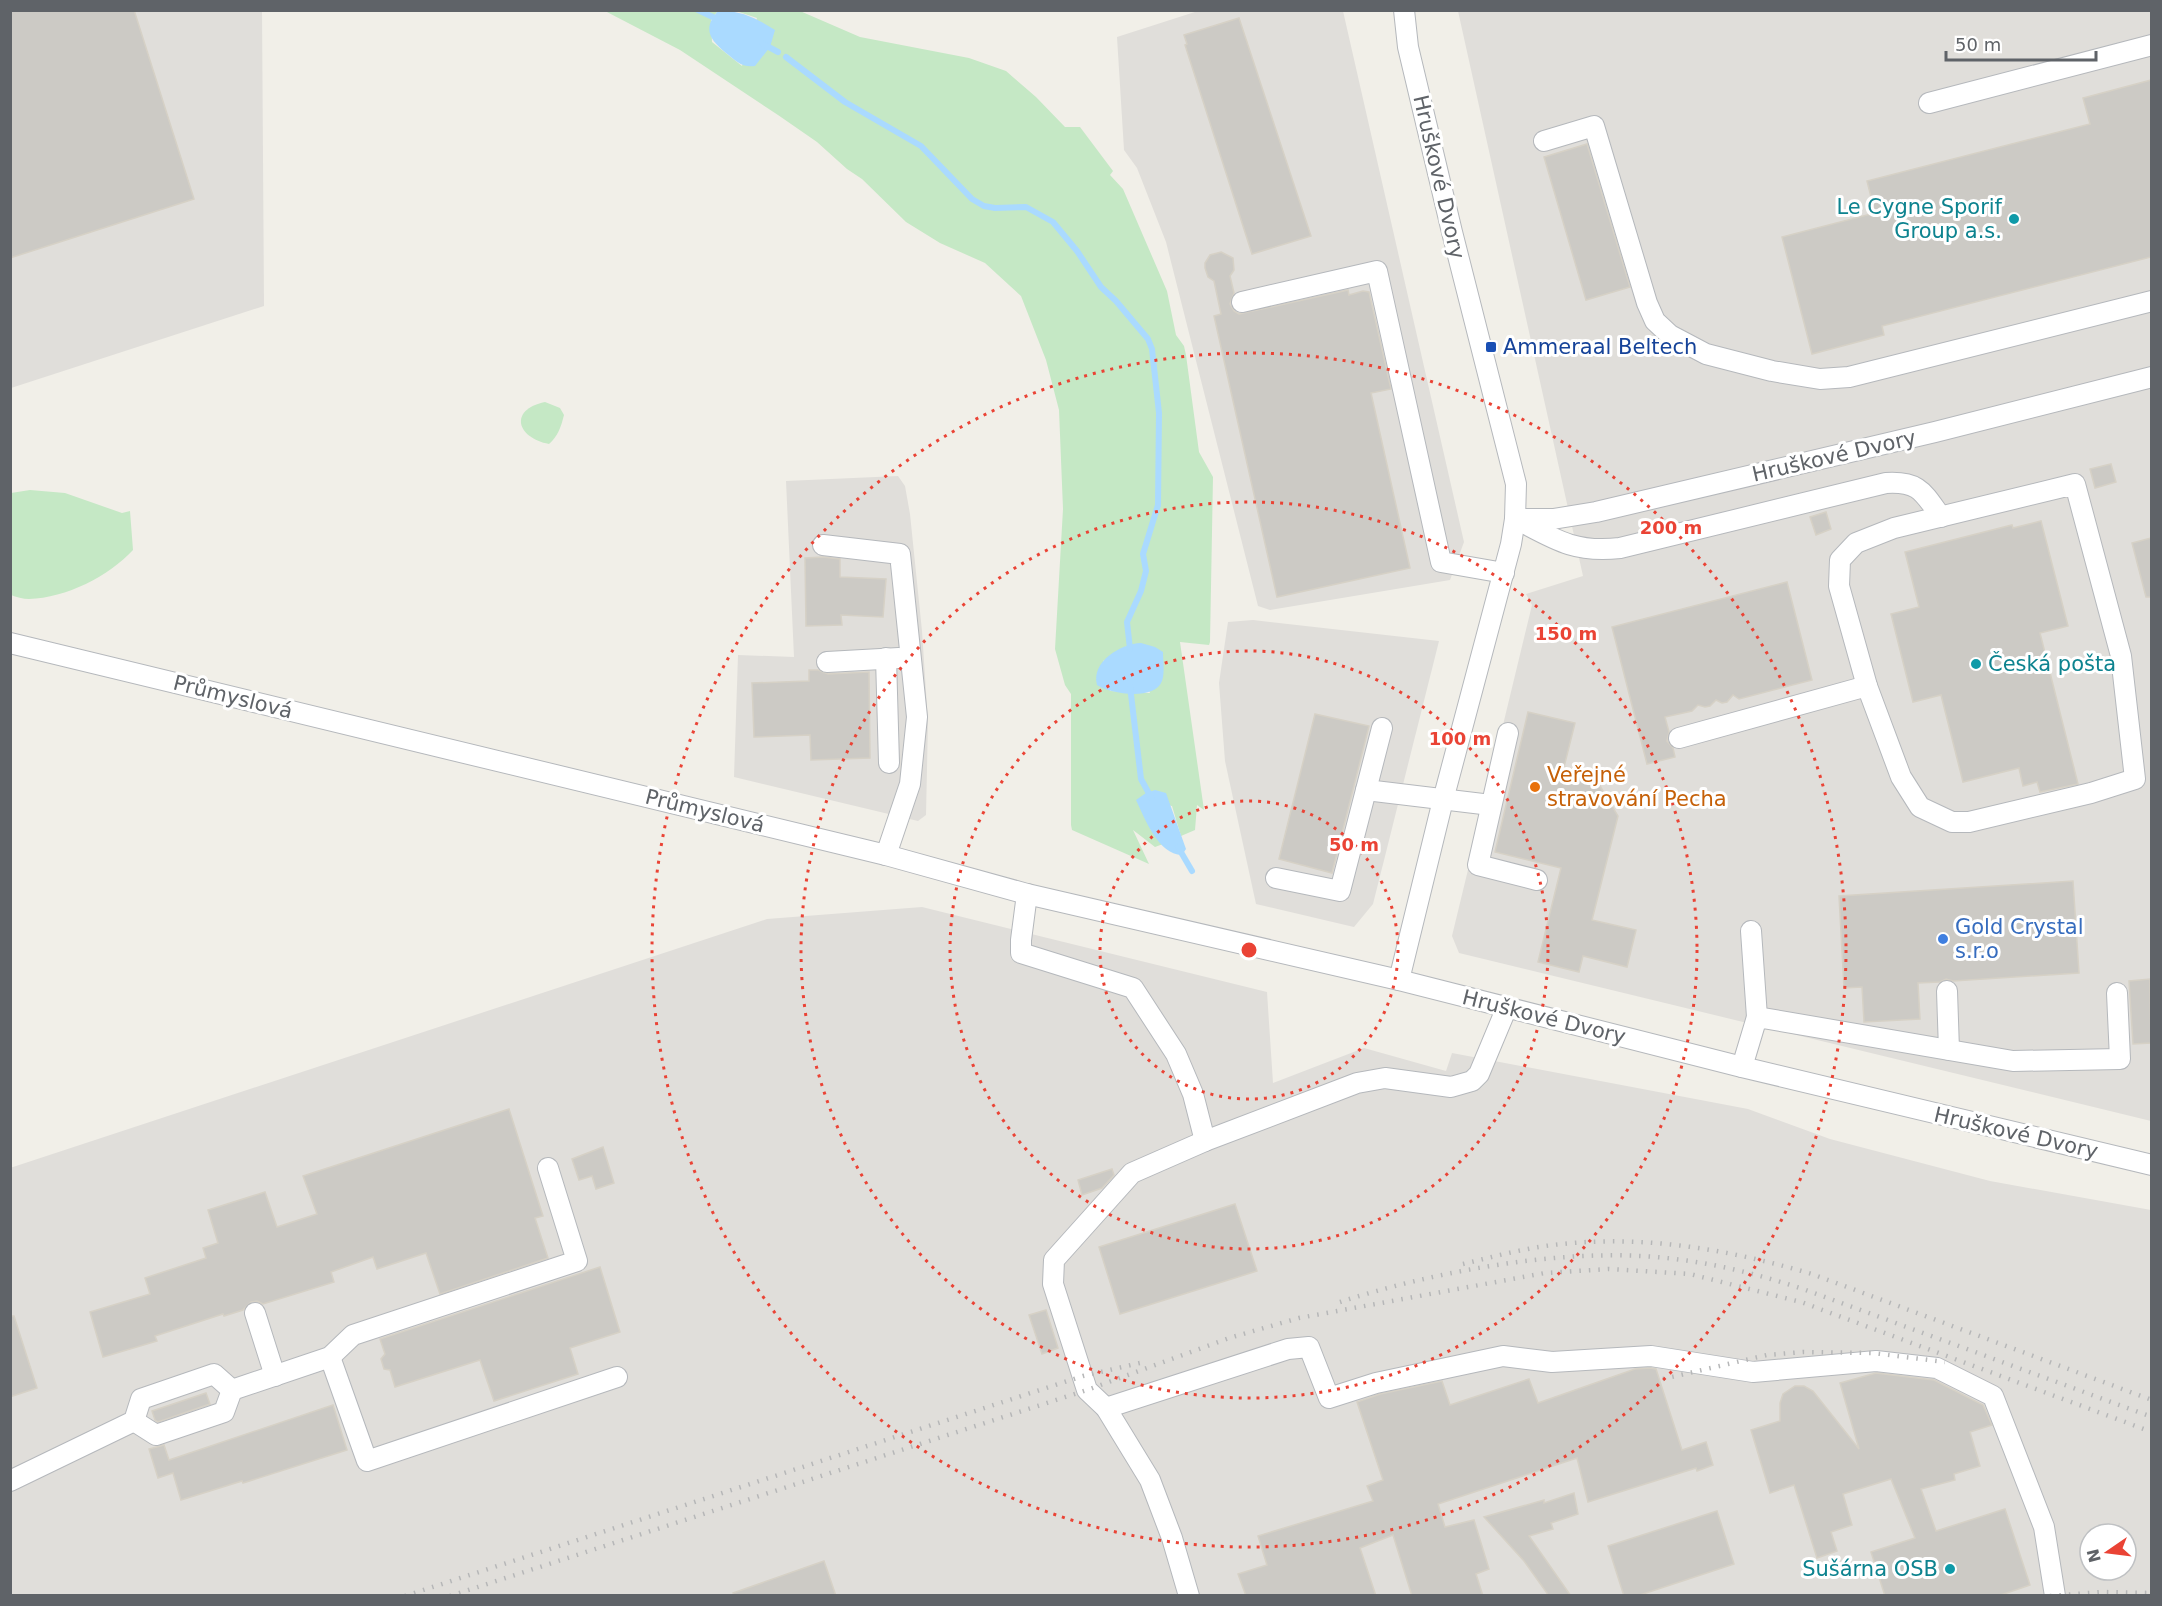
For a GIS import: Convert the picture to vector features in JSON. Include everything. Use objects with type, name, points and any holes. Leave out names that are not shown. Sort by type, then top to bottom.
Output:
[{"type":"street","name":"Hruškové Dvory","points":[[1404,10],[1408,47],[1449,222],[1516,484],[1515,519],[1504,573],[1443,800],[1399,980],[1742,1067],[2151,1165]]},
{"type":"street","points":[[1929,103],[2151,45]]},
{"type":"street","points":[[1544,141],[1593,126],[1647,303],[1655,321],[1670,335],[1706,354],[1717,357],[1772,371],[1820,379],[1849,377],[2151,301]]},
{"type":"street","points":[[1242,302],[1377,271],[1441,562],[1504,573]]},
{"type":"street","name":"Hruškové Dvory","points":[[1515,519],[1553,519],[1596,512],[1935,432],[2151,377]]},
{"type":"street","name":"Hruškové Dvory","points":[[1515,519],[1569,546],[1598,550],[1620,548],[1886,483],[1902,482],[1916,486],[1941,517]]},
{"type":"street","points":[[2075,484],[2121,656],[2143,777],[2091,793],[1969,822],[1952,822],[1920,807],[1901,777],[1868,686],[1839,586],[1840,560],[1856,543],[1894,528],[2075,484]]},
{"type":"street","points":[[823,545],[900,554],[916,717],[910,784],[886,855]]},
{"type":"street","name":"Průmyslová","points":[[10,643],[886,855],[1027,894],[1399,980]]},
{"type":"street","points":[[827,662],[911,657]]},
{"type":"street","points":[[886,658],[889,763]]},
{"type":"street","points":[[1679,738],[1868,686]]},
{"type":"street","points":[[1276,878],[1340,891],[1382,728]]},
{"type":"street","points":[[1508,733],[1478,865],[1537,880]]},
{"type":"street","points":[[1366,790],[1491,805]]},
{"type":"street","points":[[1027,894],[1021,953],[1133,988],[1176,1054],[1193,1094],[1205,1141]]},
{"type":"street","points":[[1742,1067],[1757,1017],[1751,931]]},
{"type":"street","points":[[1947,990],[1948,1050]]},
{"type":"street","points":[[1757,1017],[2013,1061],[2120,1059],[2117,993]]},
{"type":"street","points":[[1189,1596],[1172,1538],[1150,1480],[1106,1408],[1087,1390],[1053,1284],[1054,1260],[1132,1173],[1205,1141],[1357,1083],[1385,1078],[1452,1087],[1472,1081],[1479,1074],[1506,1007]]},
{"type":"street","points":[[232,1390],[330,1357],[353,1335],[577,1261],[548,1168]]},
{"type":"street","points":[[255,1313],[275,1376]]},
{"type":"street","points":[[1106,1408],[1288,1349],[1309,1347],[1329,1398],[1376,1383],[1503,1356],[1552,1362],[1651,1356],[1753,1372],[1876,1361],[1937,1368],[1993,1396],[2044,1527],[2055,1596]]},
{"type":"street","points":[[330,1357],[367,1461],[617,1377]]},
{"type":"street","points":[[10,1480],[134,1421],[141,1399],[214,1374],[232,1390]]},
{"type":"street","points":[[134,1421],[156,1435],[224,1412],[232,1390]]},
{"type":"shaded area","points":[[11,11],[262,11],[264,306],[11,388]]},
{"type":"shaded area","points":[[1198,11],[1343,11],[1464,542],[1450,580],[1270,610],[1258,606],[1166,242],[1137,168],[1124,150],[1117,37]]},
{"type":"shaded area","points":[[1458,11],[2151,11],[2151,1121],[1459,953],[1452,936],[1532,605],[1526,594],[1583,576]]},
{"type":"shaded area","points":[[898,476],[905,486],[910,514],[922,631],[928,722],[926,815],[918,821],[734,777],[738,655],[794,657],[786,481]]},
{"type":"shaded area","points":[[1253,620],[1439,641],[1373,904],[1354,927],[1256,904],[1225,761],[1219,683],[1228,622]]},
{"type":"shaded area","points":[[922,907],[1267,992],[1273,1083],[1364,1048],[1446,1071],[1452,1053],[1748,1109],[1830,1139],[1990,1181],[2151,1210],[2151,1595],[11,1595],[10,1168],[767,919]]},
{"type":"green space","points":[[605,11],[718,11],[711,19],[712,42],[742,66],[757,18],[736,11],[800,11],[860,37],[969,58],[1006,71],[1065,127],[1080,127],[1113,171],[1110,175],[1123,189],[1167,291],[1176,335],[1184,346],[1186,355],[1199,452],[1213,477],[1210,642],[1209,645],[1180,642],[1204,810],[1197,805],[1195,830],[1181,836],[1172,806],[1137,800],[1151,830],[1163,844],[1155,847],[1133,830],[1149,864],[1072,830],[1071,694],[1065,685],[1055,649],[1063,509],[1059,410],[1046,360],[1021,296],[985,263],[940,243],[906,222],[862,179],[847,169],[817,142],[680,50]],"holes":[[[1130,644],[1150,693],[1110,691],[1103,661]]]},
{"type":"green space","points":[[545,402],[560,408],[564,415],[559,431],[549,444],[530,436],[521,424],[526,411]]},
{"type":"green space","points":[[30,490],[65,493],[122,513],[130,511],[133,550],[99,577],[72,590],[43,598],[29,599],[11,595],[11,493]]},
{"type":"water","points":[[718,11],[748,16],[775,30],[770,47],[755,66],[739,63],[712,39],[710,23]]},
{"type":"water","points":[[1141,643],[1163,652],[1163,678],[1158,687],[1151,691],[1132,694],[1112,691],[1097,685],[1096,676],[1099,668],[1109,655],[1133,644]]},
{"type":"water","points":[[1155,790],[1166,793],[1186,849],[1182,855],[1166,849],[1159,842],[1136,800]]},
{"type":"building","points":[[10,10],[134,10],[194,199],[10,258]]},
{"type":"building","points":[[1239,18],[1311,236],[1252,254],[1185,45],[1187,44],[1184,35]]},
{"type":"building","name":"Le Cygne Sporif Group a.s.","points":[[2151,80],[2151,257],[1882,326],[1884,335],[1812,354],[1782,237],[1875,213],[1867,181],[2090,124],[2083,98]]},
{"type":"building","points":[[1587,144],[1630,287],[1586,300],[1544,157]]},
{"type":"building","points":[[1221,252],[1233,258],[1234,270],[1230,276],[1234,293],[1230,304],[1239,314],[1348,290],[1349,295],[1363,291],[1369,292],[1391,389],[1371,393],[1410,568],[1277,597],[1214,316],[1221,314],[1214,281],[1208,277],[1205,268],[1210,255]]},
{"type":"building","points":[[2111,464],[2116,482],[2095,488],[2090,469]]},
{"type":"building","points":[[1826,512],[1831,529],[1816,535],[1810,517]]},
{"type":"building","name":"Česká pošta","points":[[2041,521],[2068,626],[2040,633],[2078,784],[2040,792],[2037,782],[2023,786],[2019,768],[1963,782],[1941,695],[1913,702],[1891,614],[1919,607],[1905,552],[2012,525],[2013,528]]},
{"type":"building","points":[[2151,538],[2151,597],[2146,597],[2132,543]]},
{"type":"building","points":[[805,558],[840,559],[840,577],[886,579],[883,617],[841,615],[842,625],[806,626]]},
{"type":"building","points":[[1787,582],[1812,680],[1739,699],[1733,695],[1727,702],[1722,703],[1716,700],[1710,706],[1698,705],[1692,711],[1665,717],[1669,732],[1667,741],[1673,748],[1675,757],[1647,764],[1612,627]]},
{"type":"building","points":[[809,670],[818,670],[828,674],[869,672],[870,758],[811,760],[810,735],[754,737],[752,683],[809,681]]},
{"type":"building","points":[[1528,712],[1575,723],[1564,767],[1602,776],[1600,786],[1618,816],[1592,920],[1636,930],[1627,967],[1583,956],[1579,972],[1538,962],[1561,868],[1495,852]]},
{"type":"building","points":[[1315,714],[1369,726],[1332,873],[1279,859]]},
{"type":"building","points":[[2073,881],[2079,973],[1953,981],[1946,979],[1940,982],[1918,983],[1920,1019],[1864,1022],[1862,987],[1844,988],[1839,896]]},
{"type":"building","points":[[2150,979],[2151,1043],[2133,1044],[2129,981]]},
{"type":"building","points":[[509,1109],[543,1216],[535,1218],[548,1258],[440,1294],[426,1253],[377,1269],[373,1257],[331,1272],[334,1282],[263,1304],[257,1301],[251,1302],[243,1310],[224,1316],[223,1314],[155,1336],[157,1341],[103,1357],[90,1312],[150,1294],[145,1278],[206,1258],[203,1248],[218,1243],[208,1210],[265,1192],[277,1227],[317,1214],[303,1176]]},
{"type":"building","points":[[603,1147],[614,1183],[596,1189],[592,1176],[579,1180],[572,1159]]},
{"type":"building","points":[[1112,1169],[1114,1175],[1102,1188],[1082,1195],[1078,1180]]},
{"type":"building","points":[[1235,1204],[1257,1271],[1120,1314],[1099,1247]]},
{"type":"building","points":[[600,1267],[620,1332],[570,1348],[578,1374],[494,1401],[480,1360],[395,1387],[390,1370],[384,1369],[381,1359],[385,1354],[380,1339]]},
{"type":"building","points":[[1046,1310],[1058,1348],[1042,1354],[1029,1315]]},
{"type":"building","points":[[10,1316],[14,1316],[37,1388],[10,1397]]},
{"type":"building","points":[[1635,1369],[1656,1369],[1682,1450],[1706,1442],[1713,1465],[1697,1471],[1696,1468],[1588,1502],[1577,1458],[1438,1504],[1445,1527],[1474,1520],[1489,1569],[1476,1574],[1483,1596],[1412,1596],[1393,1535],[1360,1548],[1376,1596],[1246,1596],[1238,1574],[1267,1565],[1258,1536],[1373,1501],[1367,1486],[1383,1480],[1357,1402],[1380,1394],[1442,1381],[1450,1405],[1529,1379],[1538,1403]]},
{"type":"building","points":[[1876,1373],[1934,1380],[1983,1405],[1992,1425],[1970,1432],[1980,1466],[1954,1474],[1955,1480],[1921,1489],[1936,1531],[2005,1509],[2030,1585],[1998,1596],[1885,1596],[1871,1552],[1915,1538],[1891,1479],[1843,1494],[1852,1525],[1831,1532],[1837,1551],[1817,1558],[1794,1485],[1770,1493],[1751,1430],[1780,1421],[1780,1403],[1783,1394],[1795,1386],[1804,1386],[1813,1391],[1859,1449],[1840,1383]]},
{"type":"building","points":[[206,1393],[210,1404],[158,1422],[155,1420],[152,1411]]},
{"type":"building","points":[[333,1405],[347,1450],[181,1500],[173,1473],[158,1478],[149,1449],[164,1445],[169,1460]]},
{"type":"building","points":[[1574,1493],[1578,1514],[1551,1523],[1553,1529],[1529,1536],[1571,1596],[1549,1596],[1524,1561],[1484,1517],[1544,1500],[1544,1503]]},
{"type":"building","points":[[1717,1511],[1734,1564],[1637,1596],[1624,1596],[1608,1546]]},
{"type":"building","points":[[824,1561],[836,1596],[734,1596],[733,1593]]},
{"type":"waterway","points":[[698,10],[719,20]]},
{"type":"waterway","points":[[763,44],[778,52]]},
{"type":"waterway","points":[[786,57],[845,102],[921,146],[972,199],[984,206],[995,208],[1026,207],[1053,222],[1077,251],[1101,287],[1148,339],[1152,349],[1159,413],[1158,505],[1143,554],[1146,571],[1141,591],[1127,622],[1130,649]]},
{"type":"waterway","points":[[1130,686],[1141,779],[1152,799]]},
{"type":"waterway","points":[[1178,847],[1192,871]]},
{"type":"railway","points":[[1463,1264],[1537,1247],[1594,1242],[1657,1243],[1720,1252],[1812,1274],[2152,1400]]},
{"type":"railway","points":[[1340,1302],[1450,1273],[1528,1261],[1604,1255],[1683,1260],[1745,1272],[1806,1290],[2152,1417]]},
{"type":"railway","points":[[450,1596],[1087,1390],[1229,1338],[1299,1318],[1545,1273],[1609,1269],[1690,1274],[1801,1302],[2152,1432]]},
{"type":"railway","points":[[1663,1379],[1767,1355],[1803,1352],[1873,1353],[1945,1362]]},
{"type":"railway","points":[[405,1596],[1083,1376],[1140,1363]]},
{"type":"railway","points":[[2050,1596],[2101,1592],[2152,1593]]},
{"type":"place","name":"Le Cygne Sporif Group a.s.","points":[[2014,219]]},
{"type":"place","name":"Ammeraal Beltech","points":[[1491,347]]},
{"type":"place","name":"Česká pošta","points":[[1976,664]]},
{"type":"place","name":"Veřejné stravování Pecha","points":[[1535,787]]},
{"type":"place","name":"Gold Crystal s.r.o","points":[[1943,939]]},
{"type":"place","name":"Sušárna OSB","points":[[1950,1569]]}]
